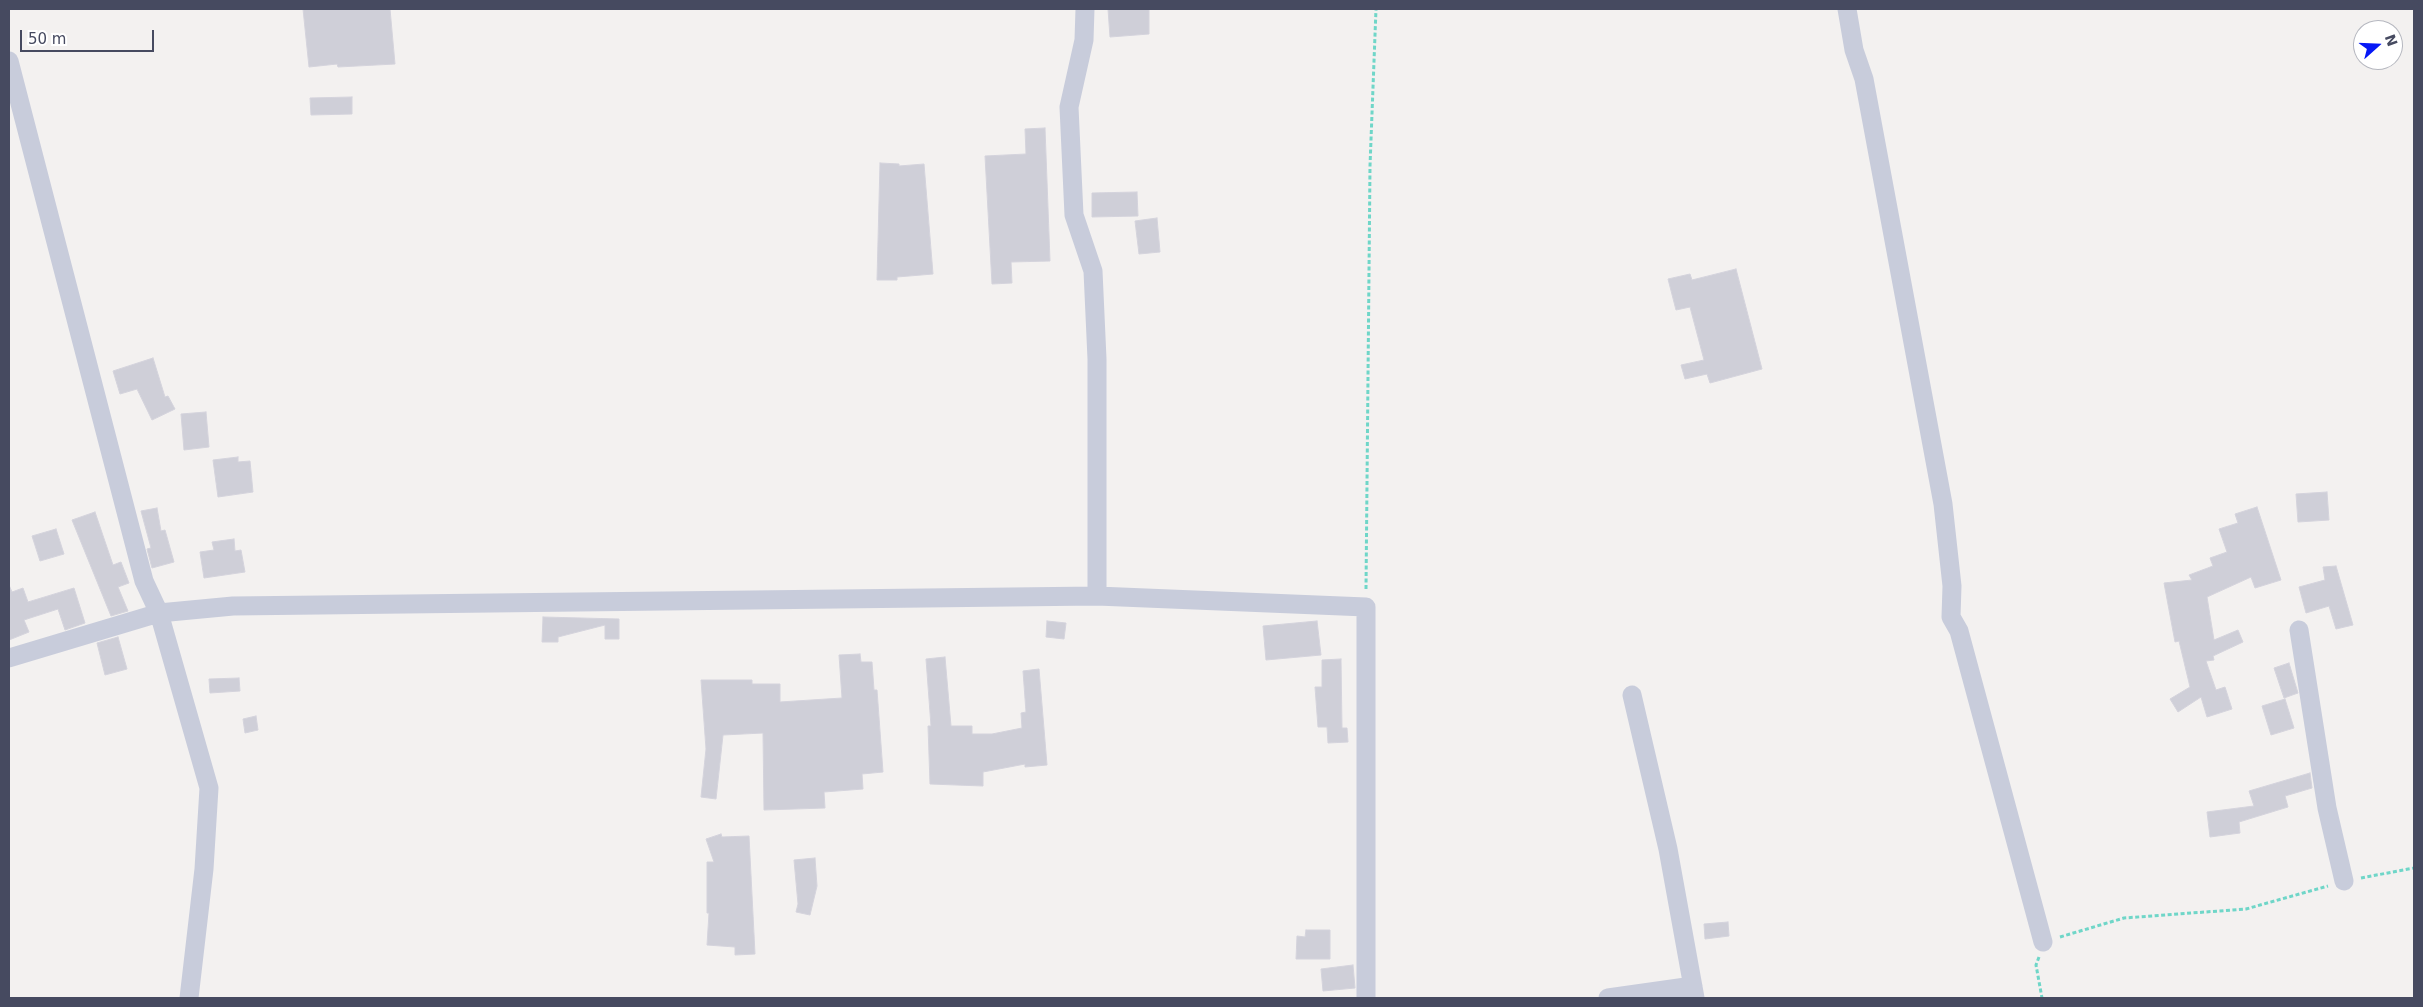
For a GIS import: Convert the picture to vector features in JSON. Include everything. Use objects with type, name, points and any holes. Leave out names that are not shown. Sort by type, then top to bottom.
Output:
[{"type":"street","points":[[1085,9],[1084,40],[1070,107],[1074,215],[1093,271],[1097,359],[1097,596]]},
{"type":"street","points":[[1847,9],[1854,50],[1864,79],[1943,504],[1952,586],[1951,617],[1959,631],[2043,942]]},
{"type":"street","points":[[9,61],[144,581],[159,613],[209,788],[204,869],[189,998]]},
{"type":"street","points":[[9,658],[159,613],[233,606],[1097,596],[1366,607],[1366,998]]},
{"type":"street","points":[[2299,630],[2327,808],[2344,881]]},
{"type":"street","points":[[1608,998],[1694,992],[1668,850],[1632,695]]},
{"type":"path","points":[[1366,607],[1370,166],[1376,9]]},
{"type":"path","points":[[2042,998],[2036,965],[2043,942],[2124,918],[2246,909],[2344,881],[2414,868]]},
{"type":"building","points":[[303,9],[390,9],[395,64],[338,67],[337,64],[309,67]]},
{"type":"building","points":[[1108,9],[1149,9],[1149,34],[1110,37]]},
{"type":"building","points":[[352,97],[352,114],[311,115],[310,98]]},
{"type":"building","points":[[1045,128],[1050,261],[1011,262],[1012,283],[992,284],[985,156],[1026,154],[1025,129]]},
{"type":"building","points":[[880,163],[899,164],[899,166],[924,164],[933,274],[897,277],[897,280],[877,280]]},
{"type":"building","points":[[1137,192],[1138,216],[1092,217],[1092,193]]},
{"type":"building","points":[[1157,218],[1160,252],[1139,254],[1135,221]]},
{"type":"building","points":[[1736,269],[1762,369],[1710,383],[1707,374],[1685,379],[1681,365],[1704,360],[1690,307],[1676,310],[1668,279],[1690,274],[1692,280]]},
{"type":"building","points":[[153,358],[165,397],[168,396],[175,409],[152,420],[137,389],[120,394],[113,371]]},
{"type":"building","points":[[206,412],[209,447],[184,450],[181,414]]},
{"type":"building","points":[[238,457],[238,462],[250,461],[253,492],[218,497],[213,460]]},
{"type":"building","points":[[2327,492],[2329,520],[2298,522],[2296,494]]},
{"type":"building","points":[[2257,507],[2281,580],[2255,588],[2251,577],[2207,597],[2214,640],[2238,630],[2243,642],[2213,656],[2214,660],[2206,661],[2216,690],[2225,687],[2232,709],[2207,717],[2201,697],[2178,712],[2170,699],[2190,687],[2179,641],[2175,642],[2164,583],[2192,580],[2189,575],[2213,566],[2210,558],[2227,552],[2219,529],[2238,523],[2235,514]]},
{"type":"building","points":[[157,508],[161,531],[165,530],[174,562],[152,568],[147,549],[151,548],[141,511]]},
{"type":"building","points":[[95,512],[113,565],[121,562],[129,583],[118,587],[128,611],[111,616],[72,520]]},
{"type":"building","points":[[56,529],[64,554],[40,561],[32,536]]},
{"type":"building","points":[[234,539],[235,551],[241,550],[245,572],[204,578],[200,552],[214,550],[212,542]]},
{"type":"building","points":[[2336,566],[2353,625],[2336,629],[2329,606],[2306,613],[2299,587],[2325,580],[2323,567]]},
{"type":"building","points":[[9,585],[12,592],[23,588],[28,602],[74,588],[85,623],[65,630],[58,609],[24,620],[29,632],[9,640]]},
{"type":"building","points":[[543,617],[619,619],[619,639],[605,639],[605,625],[558,637],[558,642],[542,642]]},
{"type":"building","points":[[1047,621],[1066,623],[1064,639],[1046,637]]},
{"type":"building","points":[[1317,621],[1321,655],[1266,660],[1263,626]]},
{"type":"building","points":[[118,637],[127,669],[105,675],[97,643]]},
{"type":"building","points":[[860,654],[861,662],[872,662],[874,690],[877,690],[883,772],[862,774],[863,789],[824,792],[825,808],[764,810],[763,733],[723,735],[716,799],[701,797],[706,749],[701,680],[752,680],[752,684],[780,684],[780,702],[842,698],[839,655]]},
{"type":"building","points":[[945,657],[951,726],[972,726],[972,734],[992,734],[1022,728],[1021,713],[1026,712],[1023,671],[1039,669],[1047,765],[1025,767],[1025,764],[983,772],[983,786],[930,784],[928,726],[931,726],[926,659]]},
{"type":"building","points":[[1341,659],[1342,728],[1347,728],[1348,742],[1328,743],[1327,727],[1318,727],[1315,687],[1322,687],[1322,660]]},
{"type":"building","points":[[2289,663],[2298,693],[2284,698],[2274,668]]},
{"type":"building","points":[[239,678],[240,691],[210,693],[209,679]]},
{"type":"building","points":[[2285,699],[2294,728],[2271,735],[2262,706]]},
{"type":"building","points":[[256,716],[258,730],[245,733],[243,719]]},
{"type":"building","points":[[2310,773],[2312,788],[2285,796],[2288,807],[2239,822],[2240,833],[2210,837],[2207,812],[2254,806],[2249,791]]},
{"type":"building","points":[[721,834],[722,837],[749,836],[755,954],[735,955],[735,947],[707,945],[709,913],[707,913],[707,862],[714,862],[706,839]]},
{"type":"building","points":[[815,858],[817,886],[810,915],[796,912],[798,904],[794,860]]},
{"type":"building","points":[[1728,922],[1729,936],[1705,939],[1704,924]]},
{"type":"building","points":[[1306,930],[1330,930],[1330,959],[1296,959],[1297,936],[1305,937]]},
{"type":"building","points":[[1353,965],[1355,988],[1323,991],[1321,969]]}]
